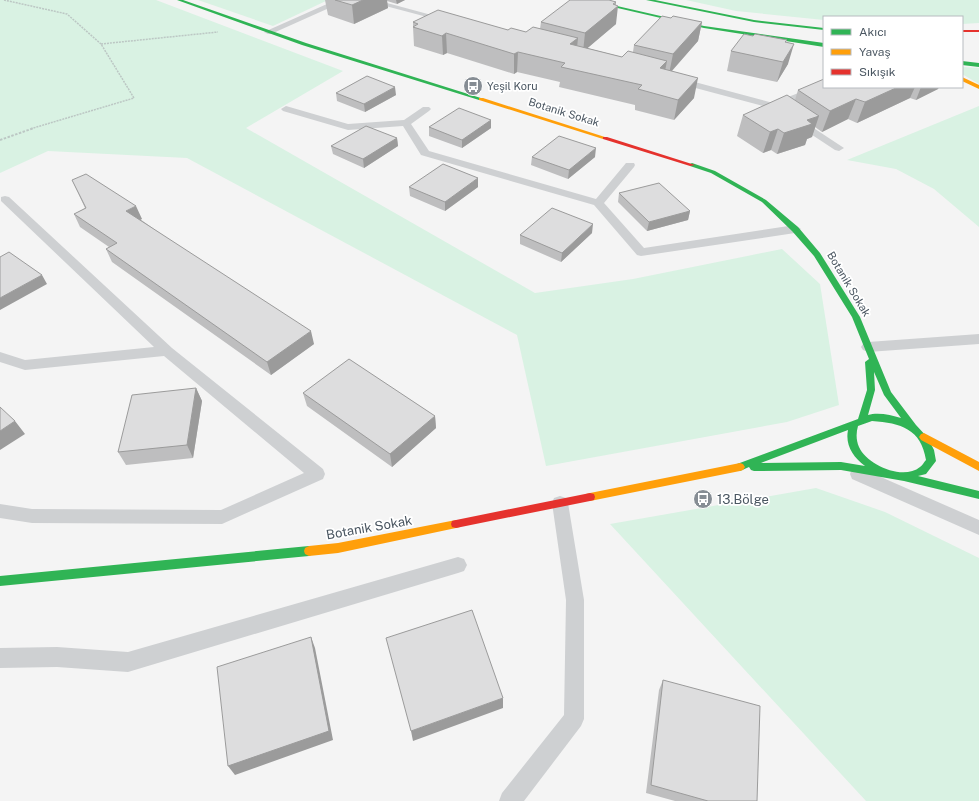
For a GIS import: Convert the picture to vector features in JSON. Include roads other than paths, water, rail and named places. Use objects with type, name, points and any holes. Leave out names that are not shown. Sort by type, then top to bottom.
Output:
[{"type":"main road","name":"Botanik Sokak","points":[[179,0],[304,44],[713,172],[764,201],[795,229],[817,255],[837,285],[856,317],[887,393],[912,426]]},
{"type":"main road","points":[[585,0],[650,17],[691,25],[735,33],[823,45]]},
{"type":"main road","points":[[648,0],[754,21],[823,29]]},
{"type":"main road","points":[[963,31],[979,30]]},
{"type":"main road","points":[[963,40],[979,40]]},
{"type":"main road","points":[[963,54],[973,55]]},
{"type":"main road","points":[[963,63],[979,65]]},
{"type":"main road","points":[[963,79],[979,87]]},
{"type":"main road","name":"Botanik Sokak","points":[[862,418],[872,390],[868,347]]},
{"type":"main road","points":[[874,416],[887,416],[912,426],[924,437],[930,446],[933,456],[931,464],[925,471],[916,475],[904,476],[841,466],[739,467],[854,424],[862,418],[874,416]]},
{"type":"main road","points":[[854,424],[850,432],[850,437],[856,452],[871,466],[891,475]]},
{"type":"main road","points":[[924,437],[979,467]]},
{"type":"main road","name":"Botanik Sokak","points":[[0,581],[338,548],[739,467]]},
{"type":"main road","points":[[904,476],[979,495]]},
{"type":"lane","points":[[268,32],[343,0]]},
{"type":"lane","points":[[367,0],[452,22]]},
{"type":"lane","points":[[667,78],[774,106],[839,148]]},
{"type":"lane","points":[[774,106],[823,86]]},
{"type":"lane","points":[[286,109],[348,127],[406,122],[426,109]]},
{"type":"lane","points":[[406,122],[425,153],[598,203],[641,252],[795,229]]},
{"type":"lane","points":[[598,203],[630,165]]},
{"type":"lane","points":[[0,512],[32,516],[222,517],[317,474],[167,351],[5,199]]},
{"type":"lane","points":[[868,347],[979,339]]},
{"type":"lane","points":[[0,357],[24,365],[167,351]]},
{"type":"lane","points":[[841,466],[979,528]]},
{"type":"lane","points":[[510,801],[574,719],[575,600],[560,503]]},
{"type":"lane","points":[[0,658],[57,657],[128,662],[458,566]]},
{"type":"place","name":"Yeşil Koru","points":[[473,86]]},
{"type":"place","name":"13.Bölge","points":[[703,499]]}]
